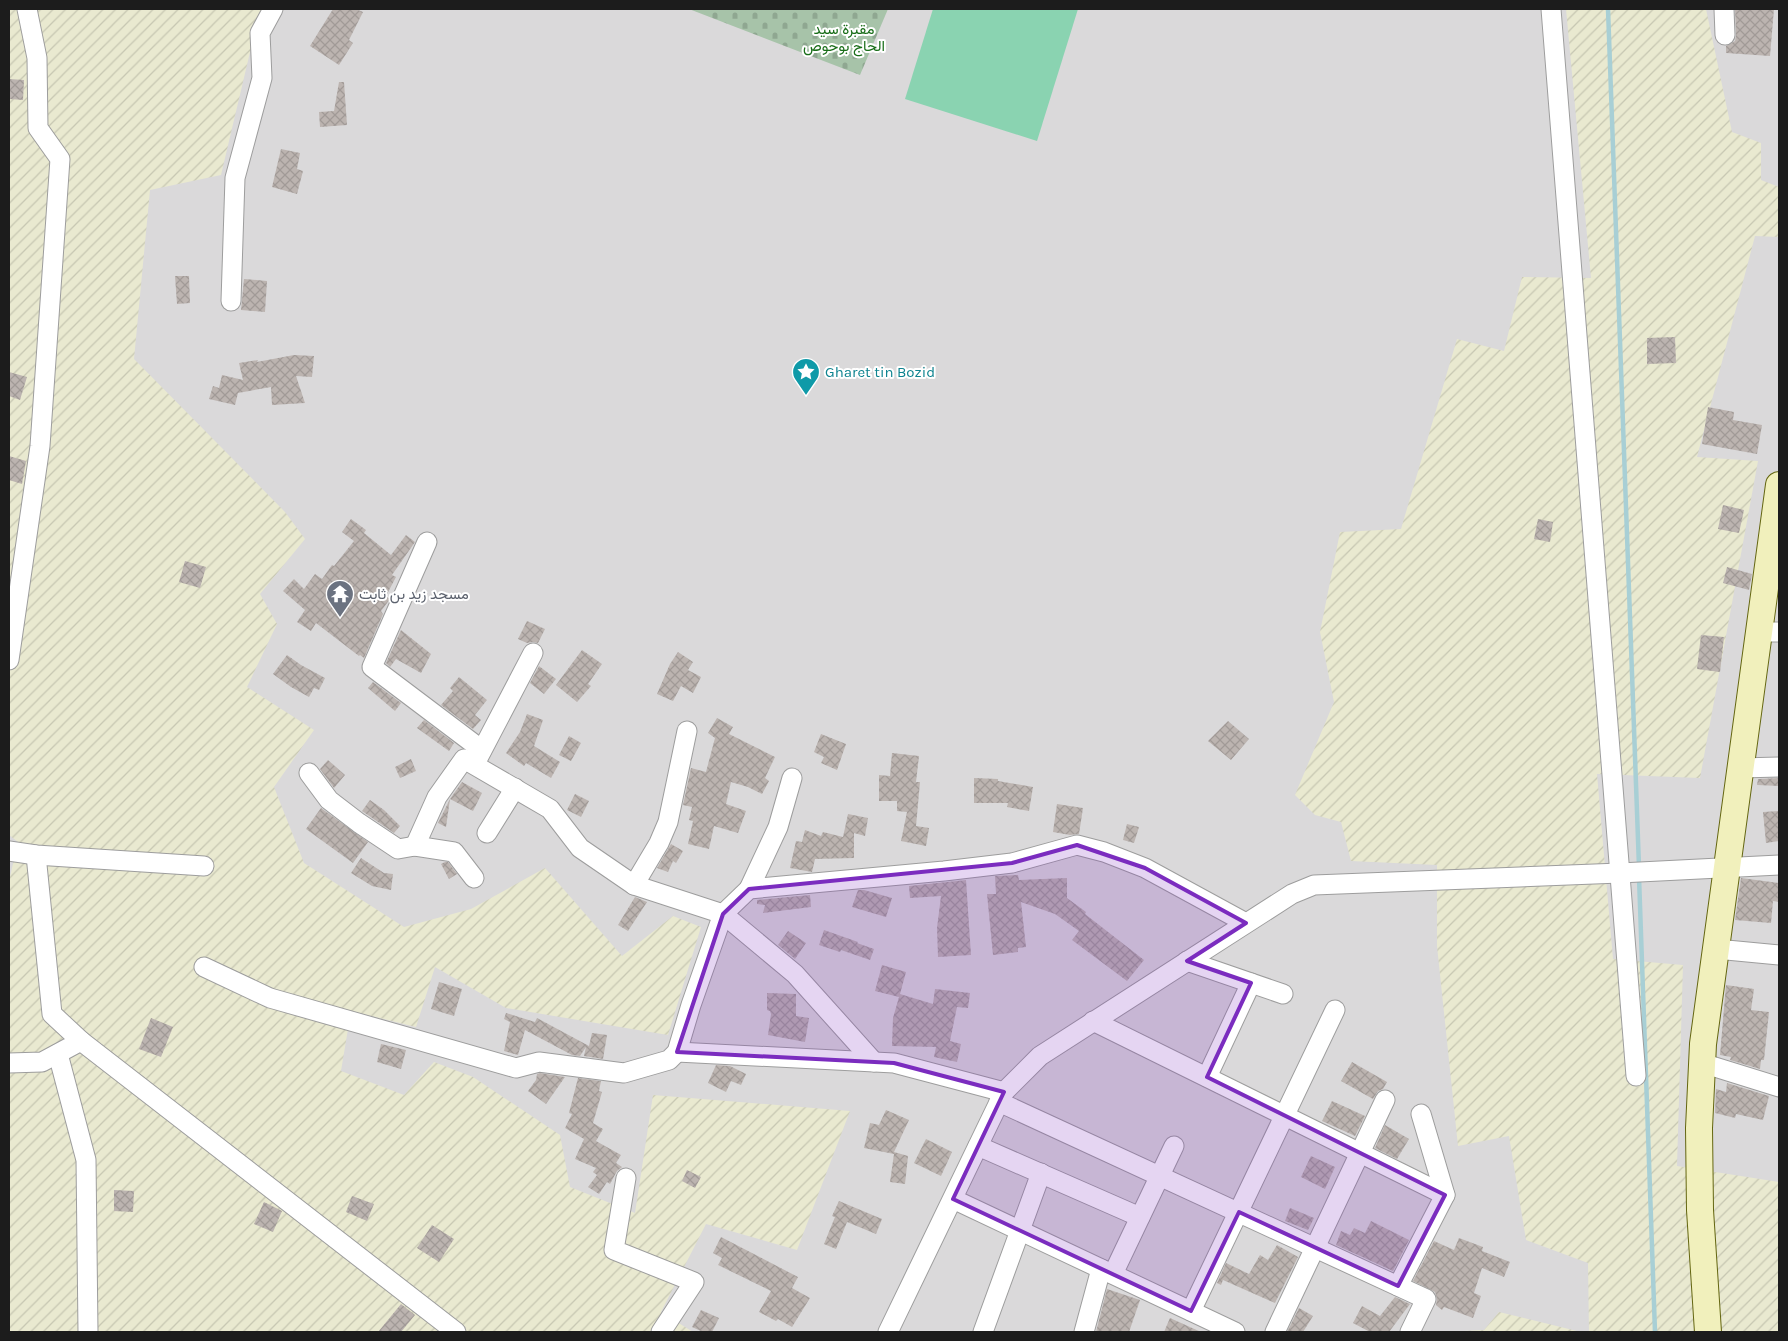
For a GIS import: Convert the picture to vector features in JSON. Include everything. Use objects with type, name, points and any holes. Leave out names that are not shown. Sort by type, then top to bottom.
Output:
[{"type":"street","points":[[9,660],[40,446],[60,159],[38,128],[37,58],[28,9]]},
{"type":"street","points":[[230,301],[235,178],[262,78],[260,33],[273,9]]},
{"type":"street","points":[[1551,9],[1636,1076]]},
{"type":"street","points":[[1724,9],[1725,34]]},
{"type":"street","points":[[1708,1332],[1700,1210],[1699,1128],[1703,1044],[1740,768],[1769,632],[1779,484]]},
{"type":"street","points":[[428,542],[372,667],[514,788],[550,809],[580,848],[634,885],[723,914],[795,974],[874,1062]]},
{"type":"street","points":[[478,757],[533,653]]},
{"type":"street","points":[[634,885],[659,843],[668,822],[687,732]]},
{"type":"street","points":[[415,846],[437,797],[464,759],[478,757]]},
{"type":"street","points":[[1740,768],[1779,767]]},
{"type":"street","points":[[309,773],[329,800],[398,849],[415,846],[454,852],[474,878]]},
{"type":"street","points":[[204,967],[270,998],[516,1068],[539,1062],[624,1073],[669,1060],[677,1052],[691,1004],[723,914],[749,889],[778,828],[792,778]]},
{"type":"street","points":[[487,833],[514,788]]},
{"type":"street","points":[[749,889],[1012,863],[1077,845],[1104,852],[1145,868],[1246,923]]},
{"type":"street","points":[[9,851],[36,855],[204,866]]},
{"type":"street","points":[[36,855],[52,1014],[81,1041],[456,1332]]},
{"type":"street","points":[[888,1332],[1002,1097],[1040,1056],[1292,894],[1314,885],[1620,874],[1779,865]]},
{"type":"street","points":[[1716,949],[1779,955]]},
{"type":"street","points":[[1187,961],[1283,994]]},
{"type":"street","points":[[1207,1077],[1251,983]]},
{"type":"street","points":[[1191,1312],[1336,1010]]},
{"type":"street","points":[[1093,1021],[1445,1195]]},
{"type":"street","points":[[9,1063],[42,1062],[81,1041]]},
{"type":"street","points":[[677,1052],[894,1063],[1002,1097],[1160,1176],[1426,1299],[1410,1332]]},
{"type":"street","points":[[58,1054],[86,1160],[88,1332]]},
{"type":"street","points":[[1702,1063],[1779,1087]]},
{"type":"street","points":[[1275,1332],[1385,1100]]},
{"type":"street","points":[[1398,1286],[1445,1195],[1421,1114]]},
{"type":"street","points":[[978,1146],[1140,1217]]},
{"type":"street","points":[[1084,1332],[1107,1271],[1140,1217],[1174,1146]]},
{"type":"street","points":[[984,1332],[1040,1173]]},
{"type":"street","points":[[626,1178],[614,1250],[694,1282],[661,1332]]},
{"type":"street","points":[[953,1199],[1235,1332]]},
{"type":"highlighted area","points":[[1077,845],[1145,868],[1246,923],[1187,961],[1251,983],[1207,1077],[1445,1195],[1398,1286],[1239,1212],[1191,1311],[953,1199],[1004,1092],[894,1063],[677,1052],[723,914],[749,889],[1012,863]]},
{"type":"shaded area","points":[[9,9],[1779,9],[1779,1332],[9,1332]]},
{"type":"green space","points":[[9,9],[263,9],[251,48],[221,175],[150,190],[134,359],[285,512],[305,539],[260,594],[277,624],[247,687],[314,730],[274,787],[304,863],[404,927],[471,909],[545,868],[622,956],[673,916],[701,927],[668,1035],[506,1008],[435,967],[416,1027],[351,1011],[341,1071],[404,1095],[434,1062],[473,1077],[560,1135],[570,1187],[635,1213],[653,1095],[850,1111],[797,1250],[706,1224],[661,1312],[693,1332],[9,1332],[9,881],[18,842],[9,835]]},
{"type":"green space","name":"مقبرة سيد الحاج بوحوص","points":[[689,9],[888,9],[860,75]]},
{"type":"green space","points":[[933,9],[1078,9],[1037,141],[905,99]]},
{"type":"green space","points":[[1566,9],[1706,9],[1732,132],[1761,143],[1761,180],[1779,187],[1779,237],[1755,236],[1697,457],[1758,461],[1700,778],[1597,774],[1613,959],[1683,965],[1677,1166],[1779,1182],[1779,1332],[1589,1332],[1588,1263],[1526,1240],[1509,1136],[1458,1146],[1437,946],[1437,865],[1351,861],[1341,822],[1315,815],[1295,795],[1334,702],[1320,632],[1340,532],[1401,529],[1457,339],[1504,351],[1522,277],[1591,278]]},
{"type":"green space","points":[[1499,1312],[1581,1332],[1444,1332],[1484,1330]]},
{"type":"building","points":[[333,9],[356,9],[363,12],[349,40],[353,43],[339,65],[310,46]]},
{"type":"building","points":[[1735,9],[1774,9],[1770,56],[1726,53],[1726,46],[1735,41]]},
{"type":"building","points":[[9,79],[24,80],[23,100],[9,99]]},
{"type":"building","points":[[339,82],[344,82],[347,125],[320,127],[319,112],[334,111]]},
{"type":"building","points":[[281,149],[300,153],[297,169],[303,171],[297,194],[272,187]]},
{"type":"building","points":[[175,276],[189,276],[190,303],[177,304]]},
{"type":"building","points":[[244,279],[267,281],[265,312],[241,310]]},
{"type":"building","points":[[1675,337],[1676,363],[1647,364],[1647,338]]},
{"type":"building","points":[[294,355],[314,356],[312,377],[296,376],[305,403],[272,405],[271,387],[238,393],[235,405],[209,399],[213,386],[219,388],[222,375],[243,380],[239,363],[258,360],[257,362]]},
{"type":"building","points":[[9,372],[27,377],[20,400],[9,396]]},
{"type":"building","points":[[1708,407],[1734,412],[1733,420],[1762,425],[1757,454],[1702,444]]},
{"type":"building","points":[[9,456],[26,461],[22,484],[9,480]]},
{"type":"building","points":[[1723,505],[1744,510],[1739,533],[1718,529]]},
{"type":"building","points":[[351,519],[366,530],[364,533],[391,555],[406,535],[415,542],[392,575],[396,577],[386,596],[390,599],[381,611],[383,614],[364,658],[316,623],[311,631],[297,622],[305,610],[283,591],[294,579],[304,589],[315,574],[322,579],[354,541],[342,532]]},
{"type":"building","points":[[1538,519],[1553,522],[1550,542],[1534,539]]},
{"type":"building","points":[[185,561],[206,567],[200,588],[179,582]]},
{"type":"building","points":[[1727,567],[1752,574],[1749,590],[1723,583]]},
{"type":"building","points":[[527,621],[545,629],[538,643],[527,643],[518,639]]},
{"type":"building","points":[[401,630],[431,654],[421,673],[396,659],[390,667],[386,663]]},
{"type":"building","points":[[1701,635],[1724,637],[1720,672],[1697,669]]},
{"type":"building","points":[[582,650],[602,664],[588,684],[591,686],[577,702],[556,685]]},
{"type":"building","points":[[678,652],[693,662],[688,670],[701,677],[693,693],[681,686],[673,701],[657,694],[670,664]]},
{"type":"building","points":[[287,655],[325,678],[319,690],[314,688],[309,697],[273,674]]},
{"type":"building","points":[[539,666],[556,679],[544,694],[530,683]]},
{"type":"building","points":[[459,677],[487,700],[475,715],[481,720],[473,729],[441,705],[453,691],[450,688]]},
{"type":"building","points":[[373,682],[401,703],[395,711],[368,688]]},
{"type":"building","points":[[527,714],[543,720],[534,746],[560,762],[551,778],[526,763],[524,766],[506,753],[520,732]]},
{"type":"building","points":[[717,718],[733,727],[729,734],[775,757],[765,778],[769,781],[762,794],[731,782],[726,804],[746,811],[738,833],[714,826],[709,849],[688,844],[693,821],[689,820],[692,807],[683,805],[691,768],[706,772],[715,738],[708,733]]},
{"type":"building","points":[[424,720],[454,743],[449,751],[417,728]]},
{"type":"building","points":[[1228,721],[1249,739],[1231,760],[1208,741]]},
{"type":"building","points":[[821,734],[846,744],[837,770],[821,763],[824,757],[814,752]]},
{"type":"building","points":[[569,736],[581,743],[571,761],[559,755]]},
{"type":"building","points":[[892,753],[919,756],[916,782],[920,782],[916,826],[929,828],[926,846],[901,841],[907,812],[897,811],[897,801],[879,801],[879,775],[890,776]]},
{"type":"building","points":[[411,759],[416,771],[400,778],[395,767]]},
{"type":"building","points":[[328,760],[345,775],[334,788],[320,769]]},
{"type":"building","points":[[974,778],[998,779],[998,781],[1033,787],[1029,811],[1007,807],[1008,803],[974,803]]},
{"type":"building","points":[[1779,778],[1779,786],[1757,785],[1758,779]]},
{"type":"building","points":[[462,782],[482,793],[473,811],[450,799]]},
{"type":"building","points":[[575,794],[589,801],[581,817],[567,810]]},
{"type":"building","points":[[450,799],[446,827],[438,823]]},
{"type":"building","points":[[370,800],[384,810],[400,826],[394,833],[362,811]]},
{"type":"building","points":[[1057,804],[1083,808],[1079,834],[1070,835],[1053,832]]},
{"type":"building","points":[[321,808],[368,842],[353,863],[306,829]]},
{"type":"building","points":[[1779,811],[1779,841],[1766,843],[1763,812]]},
{"type":"building","points":[[848,814],[868,818],[865,836],[854,833],[854,858],[815,859],[812,872],[790,868],[796,841],[802,842],[805,830],[821,836],[823,832],[843,837]]},
{"type":"building","points":[[1127,824],[1139,827],[1134,843],[1123,840]]},
{"type":"building","points":[[671,844],[683,851],[676,863],[673,861],[668,872],[657,868]]},
{"type":"building","points":[[361,858],[384,873],[393,874],[391,890],[372,886],[351,873]]},
{"type":"building","points":[[448,862],[457,874],[449,879],[441,864]]},
{"type":"building","points":[[1018,875],[1019,880],[1067,878],[1067,898],[1144,960],[1127,981],[1072,940],[1079,931],[1055,914],[1021,902],[1026,947],[1018,948],[1018,952],[993,955],[987,894],[996,894],[995,876]]},
{"type":"building","points":[[1741,878],[1779,883],[1779,902],[1773,901],[1771,923],[1735,920]]},
{"type":"building","points":[[966,880],[971,955],[938,957],[937,928],[941,896],[910,898],[909,886]]},
{"type":"building","points":[[858,890],[892,898],[886,917],[852,907]]},
{"type":"building","points":[[810,895],[811,907],[763,913],[765,905],[757,904],[757,900]]},
{"type":"building","points":[[635,897],[647,902],[628,931],[618,925]]},
{"type":"building","points":[[824,930],[874,949],[870,960],[819,945]]},
{"type":"building","points":[[788,931],[806,943],[795,959],[778,945]]},
{"type":"building","points":[[882,965],[906,972],[900,994],[933,1004],[935,989],[970,993],[968,1008],[957,1007],[950,1041],[961,1044],[957,1062],[934,1057],[936,1047],[892,1046],[893,1018],[899,997],[875,991]]},
{"type":"building","points":[[439,982],[462,989],[454,1016],[431,1009]]},
{"type":"building","points":[[1726,985],[1754,989],[1751,1010],[1769,1012],[1764,1060],[1761,1060],[1760,1069],[1730,1060],[1731,1057],[1720,1055]]},
{"type":"building","points":[[767,993],[796,994],[796,1016],[809,1018],[805,1042],[768,1035],[771,1014],[767,1010]]},
{"type":"building","points":[[506,1013],[535,1022],[537,1018],[589,1046],[592,1033],[607,1035],[603,1059],[584,1056],[586,1047],[580,1056],[572,1055],[525,1030],[518,1055],[504,1051],[510,1022],[504,1019]]},
{"type":"building","points":[[151,1018],[173,1027],[161,1057],[139,1049]]},
{"type":"building","points":[[381,1044],[406,1050],[401,1069],[377,1062]]},
{"type":"building","points":[[1352,1062],[1387,1082],[1373,1099],[1341,1081]]},
{"type":"building","points":[[716,1065],[730,1066],[746,1074],[741,1085],[731,1081],[726,1092],[708,1083]]},
{"type":"building","points":[[537,1074],[565,1077],[546,1104],[528,1091],[536,1080]]},
{"type":"building","points":[[578,1078],[601,1081],[599,1091],[602,1092],[593,1123],[603,1129],[596,1141],[621,1155],[616,1163],[622,1167],[617,1171],[610,1184],[607,1182],[599,1194],[588,1187],[597,1175],[593,1172],[596,1168],[575,1159],[584,1139],[565,1128],[572,1114],[569,1113]]},
{"type":"building","points":[[1727,1083],[1769,1096],[1763,1120],[1736,1114],[1735,1118],[1715,1113],[1716,1089],[1726,1092]]},
{"type":"building","points":[[1332,1101],[1365,1116],[1355,1136],[1322,1121]]},
{"type":"building","points":[[886,1110],[909,1120],[894,1152],[908,1156],[905,1184],[890,1182],[894,1154],[864,1148],[870,1123],[879,1125]]},
{"type":"building","points":[[1385,1125],[1409,1139],[1397,1159],[1375,1148]]},
{"type":"building","points":[[926,1139],[952,1152],[941,1176],[914,1163]]},
{"type":"building","points":[[1311,1156],[1335,1167],[1325,1189],[1301,1177]]},
{"type":"building","points":[[687,1170],[701,1177],[695,1188],[682,1181]]},
{"type":"building","points":[[114,1190],[134,1191],[133,1212],[114,1211]]},
{"type":"building","points":[[352,1196],[374,1204],[367,1221],[346,1212]]},
{"type":"building","points":[[839,1201],[882,1219],[876,1234],[847,1222],[836,1249],[824,1244],[835,1217],[832,1216]]},
{"type":"building","points":[[264,1202],[282,1211],[273,1232],[254,1224]]},
{"type":"building","points":[[1290,1208],[1314,1218],[1308,1230],[1285,1221]]},
{"type":"building","points":[[1371,1221],[1409,1240],[1393,1271],[1336,1245],[1341,1231],[1350,1235],[1354,1228],[1365,1233]]},
{"type":"building","points":[[432,1225],[454,1239],[439,1262],[417,1248]]},
{"type":"building","points":[[721,1237],[798,1277],[792,1288],[810,1298],[792,1327],[759,1312],[771,1291],[718,1265],[722,1258],[713,1253]]},
{"type":"building","points":[[1459,1238],[1483,1247],[1482,1251],[1510,1262],[1504,1277],[1482,1268],[1474,1293],[1481,1296],[1473,1318],[1444,1307],[1442,1310],[1436,1305],[1435,1292],[1413,1281],[1434,1241],[1454,1250]]},
{"type":"building","points":[[1277,1245],[1298,1257],[1275,1303],[1223,1280],[1221,1285],[1217,1283],[1226,1263],[1249,1274],[1260,1255],[1268,1260]]},
{"type":"building","points":[[1107,1289],[1140,1300],[1129,1332],[1096,1332]]},
{"type":"building","points":[[1395,1297],[1410,1304],[1389,1332],[1370,1332],[1353,1323],[1362,1306],[1380,1316]]},
{"type":"building","points":[[401,1304],[415,1315],[401,1332],[378,1332]]},
{"type":"building","points":[[1299,1308],[1313,1316],[1303,1332],[1287,1332]]},
{"type":"building","points":[[701,1310],[719,1318],[712,1332],[703,1332],[692,1327]]},
{"type":"building","points":[[1170,1318],[1201,1332],[1164,1332]]},
{"type":"waterway","points":[[1608,9],[1639,867]]},
{"type":"waterway","points":[[1639,877],[1655,1332]]},
{"type":"place","name":"Gharet tin Bozid","points":[[806,396]]},
{"type":"place","name":"مسجد زيد بن ثابت","points":[[340,618]]}]
